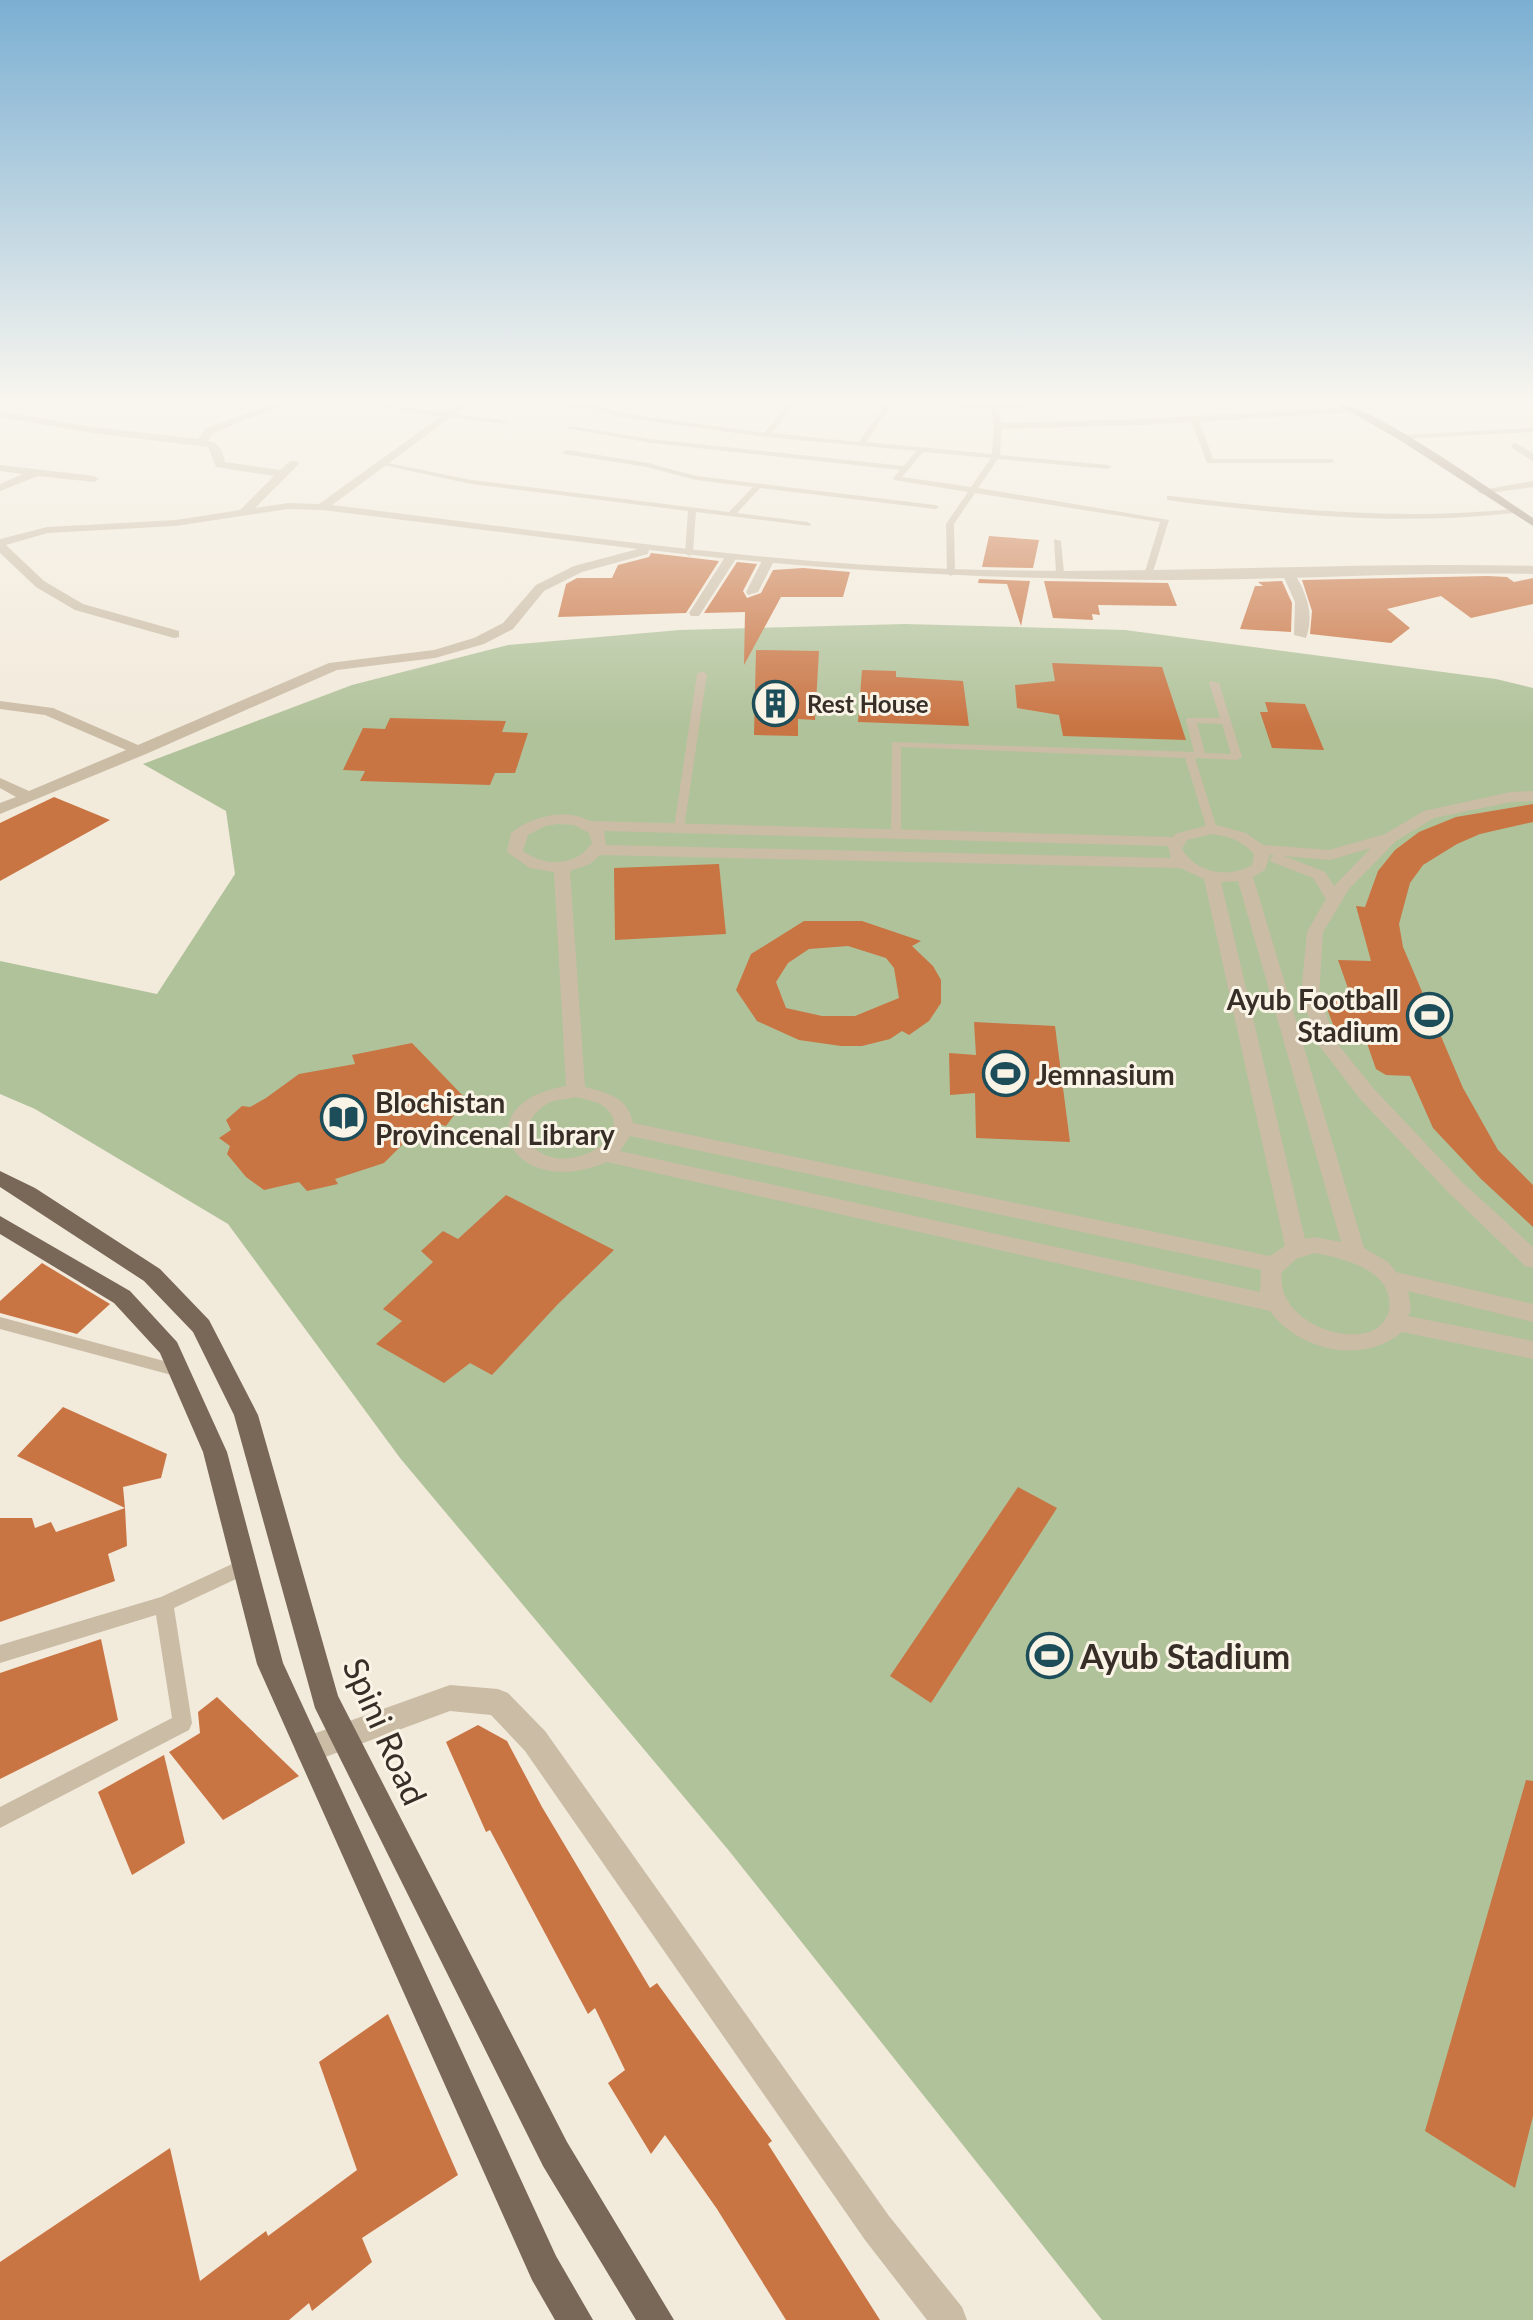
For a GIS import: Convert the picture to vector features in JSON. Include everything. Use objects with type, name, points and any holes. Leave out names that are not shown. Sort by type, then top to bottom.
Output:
[{"type":"main road","points":[[1516,512],[1533,523]]},
{"type":"main road","name":"Spini Road","points":[[0,1178],[152,1275],[201,1326],[246,1415],[325,1699],[555,2154],[656,2320]]},
{"type":"main road","points":[[0,1224],[122,1297],[169,1348],[215,1452],[270,1664],[544,2268],[575,2320]]},
{"type":"street","points":[[174,634],[79,607],[40,584],[0,544],[47,530],[176,523],[238,512]]},
{"type":"street","points":[[369,512],[552,533],[689,553],[951,573],[1148,575],[1454,568],[1533,570]]},
{"type":"street","points":[[0,809],[334,666],[435,654],[479,641],[508,626],[540,588],[578,569],[652,549]]},
{"type":"street","points":[[695,613],[731,557]]},
{"type":"street","points":[[752,592],[768,561]]},
{"type":"street","points":[[1288,573],[1299,588],[1301,635]]},
{"type":"street","points":[[0,705],[48,711],[141,751]]},
{"type":"street","points":[[0,782],[28,797]]},
{"type":"street","points":[[1533,796],[1511,797],[1429,814],[1390,838],[1342,886],[1315,932],[1310,995],[1327,1044],[1367,1094],[1444,1175],[1533,1260]]},
{"type":"street","points":[[589,826],[600,837],[597,850],[583,861],[562,867],[533,864],[515,852],[517,836],[536,823],[565,819],[589,826],[1176,842]]},
{"type":"street","points":[[1183,863],[1174,849],[1176,842],[1189,832],[1212,829],[1240,835],[1261,852],[1319,875],[1334,899]]},
{"type":"street","points":[[1261,852],[1330,855],[1390,838]]},
{"type":"street","points":[[597,850],[1183,863],[1211,875],[1244,875],[1259,867],[1261,852]]},
{"type":"street","points":[[562,867],[576,1091]]},
{"type":"street","points":[[1211,875],[1296,1248]]},
{"type":"street","points":[[1244,875],[1354,1252]]},
{"type":"street","points":[[576,1091],[592,1093],[617,1106],[624,1117],[625,1128],[616,1147],[606,1155],[581,1164],[554,1165],[538,1161],[525,1153],[518,1142],[516,1130],[529,1107],[542,1099],[576,1091]]},
{"type":"street","points":[[625,1128],[1274,1265]]},
{"type":"street","points":[[606,1155],[1277,1304]]},
{"type":"street","points":[[1314,1245],[1354,1252],[1369,1259],[1392,1279],[1400,1294],[1402,1309],[1398,1323],[1388,1334],[1371,1341],[1351,1343],[1329,1340],[1290,1319],[1271,1291],[1274,1265],[1283,1255],[1296,1248],[1314,1245]]},
{"type":"street","points":[[1392,1279],[1533,1313]]},
{"type":"street","points":[[1398,1323],[1533,1350]]},
{"type":"street","points":[[309,1749],[450,1698],[498,1702],[535,1741],[877,2228],[949,2320]]},
{"type":"lane","points":[[689,553],[692,512]]},
{"type":"lane","points":[[710,512],[807,524]]},
{"type":"lane","points":[[951,573],[950,524],[958,512]]},
{"type":"lane","points":[[1117,512],[1165,520],[1148,575]]},
{"type":"lane","points":[[1297,512],[1408,518],[1465,518],[1505,512]]},
{"type":"lane","points":[[1057,541],[1060,573]]},
{"type":"lane","points":[[679,828],[702,674]]},
{"type":"lane","points":[[896,835],[896,744],[1237,757],[1214,683]]},
{"type":"lane","points":[[1212,829],[1194,755],[1191,720],[1226,721]]},
{"type":"lane","points":[[0,1323],[179,1371]]},
{"type":"lane","points":[[0,1654],[164,1604],[245,1566]]},
{"type":"lane","points":[[0,1818],[182,1723],[164,1604]]},
{"type":"green space","name":"Ayub Stadium","points":[[905,624],[1125,630],[1496,679],[1533,688],[1533,2320],[1102,2320],[730,1852],[400,1458],[228,1224],[35,1109],[0,1094],[0,961],[157,994],[235,874],[226,811],[143,764],[352,685],[508,645],[680,630]]},
{"type":"building","points":[[989,536],[1039,540],[1033,568],[982,567]]},
{"type":"building","points":[[651,553],[719,561],[686,613],[558,617],[566,584],[577,578],[612,578],[618,565],[649,557]]},
{"type":"building","points":[[737,562],[757,564],[743,591],[747,598],[761,593],[773,570],[803,568],[850,572],[843,597],[781,597],[744,665],[745,612],[704,613]]},
{"type":"building","points":[[1507,577],[1514,582],[1533,578],[1533,604],[1471,618],[1441,596],[1387,609],[1410,628],[1391,643],[1310,634],[1312,611],[1302,580]]},
{"type":"building","points":[[979,579],[1030,581],[1021,626],[1007,584],[978,583]]},
{"type":"building","points":[[1044,581],[1168,583],[1177,606],[1098,605],[1100,615],[1092,614],[1093,620],[1053,618]]},
{"type":"building","points":[[1282,581],[1292,603],[1291,632],[1240,629],[1255,586],[1263,586],[1258,582]]},
{"type":"building","name":"Rest House","points":[[756,650],[819,651],[815,720],[798,719],[798,736],[754,735]]},
{"type":"building","points":[[1052,663],[1162,667],[1186,740],[1063,736],[1059,715],[1017,708],[1015,685],[1055,681]]},
{"type":"building","points":[[862,670],[896,671],[896,677],[963,681],[969,726],[858,722]]},
{"type":"building","points":[[1265,702],[1305,704],[1324,750],[1272,748],[1260,712],[1268,712]]},
{"type":"building","points":[[390,718],[506,721],[502,732],[528,733],[515,773],[495,773],[490,785],[360,781],[365,771],[343,770],[363,728],[385,729]]},
{"type":"building","points":[[54,797],[110,820],[0,881],[0,823]]},
{"type":"building","points":[[1533,804],[1533,822],[1480,834],[1423,865],[1410,883],[1399,924],[1403,947],[1463,1088],[1498,1150],[1533,1185],[1533,1227],[1481,1179],[1433,1128],[1410,1076],[1386,1075],[1376,1069],[1364,1035],[1337,1035],[1323,998],[1340,998],[1338,993],[1350,994],[1338,960],[1371,961],[1356,906],[1365,907],[1378,871],[1395,850],[1419,832],[1456,817]]},
{"type":"building","points":[[719,864],[726,934],[615,940],[614,868]]},
{"type":"building","points":[[804,921],[862,921],[921,941],[912,946],[933,966],[941,980],[941,1003],[929,1021],[909,1035],[902,1031],[890,1039],[862,1046],[799,1040],[757,1021],[736,990],[751,954]],"holes":[[[848,946],[886,958],[894,968],[899,998],[855,1016],[822,1016],[786,1008],[776,982],[788,963],[809,949]]]},
{"type":"building","name":"Jemnasium","points":[[974,1022],[1055,1026],[1070,1142],[976,1138],[975,1093],[950,1095],[949,1053],[976,1055]]},
{"type":"building","name":"Blochistan Provincenal Library","points":[[412,1043],[466,1099],[446,1126],[439,1124],[425,1134],[418,1129],[384,1163],[335,1179],[338,1184],[307,1191],[299,1182],[264,1190],[246,1177],[227,1154],[230,1146],[219,1138],[231,1130],[226,1120],[242,1106],[250,1107],[299,1074],[355,1064],[352,1055]]},
{"type":"building","points":[[506,1195],[614,1250],[492,1375],[470,1363],[444,1383],[376,1344],[402,1321],[383,1309],[433,1262],[421,1251],[443,1231],[458,1239]]},
{"type":"building","points":[[42,1263],[110,1304],[77,1334],[0,1313],[0,1301]]},
{"type":"building","points":[[63,1407],[167,1454],[161,1478],[123,1487],[125,1508],[17,1456]]},
{"type":"building","points":[[1018,1487],[1057,1508],[931,1703],[890,1676]]},
{"type":"building","points":[[125,1508],[127,1546],[108,1554],[115,1581],[0,1622],[0,1518],[32,1518],[35,1528],[51,1522],[56,1532]]},
{"type":"building","points":[[101,1639],[118,1720],[0,1779],[0,1673]]},
{"type":"building","points":[[217,1697],[299,1776],[223,1820],[169,1752],[200,1733],[198,1712]]},
{"type":"building","points":[[478,1725],[507,1741],[542,1807],[650,1988],[657,1983],[772,2141],[768,2144],[880,2320],[786,2320],[717,2209],[665,2135],[651,2154],[608,2083],[625,2070],[595,2008],[588,2014],[490,1830],[486,1832],[446,1742]]},
{"type":"building","points":[[164,1755],[185,1843],[132,1875],[98,1792]]},
{"type":"building","points":[[1526,1780],[1533,1781],[1533,2116],[1515,2188],[1425,2131]]},
{"type":"building","points":[[388,2014],[458,2175],[362,2238],[372,2262],[312,2311],[309,2303],[289,2320],[0,2320],[0,2262],[170,2148],[200,2281],[266,2231],[268,2236],[357,2170],[319,2062]]},
{"type":"place","name":"Rest House","points":[[776,703]]},
{"type":"place","name":"Ayub Football Stadium","points":[[1430,1015]]},
{"type":"place","name":"Jemnasium","points":[[1005,1074]]},
{"type":"place","name":"Blochistan Provincenal Library","points":[[344,1118]]},
{"type":"place","name":"Ayub Stadium","points":[[1049,1655]]}]
